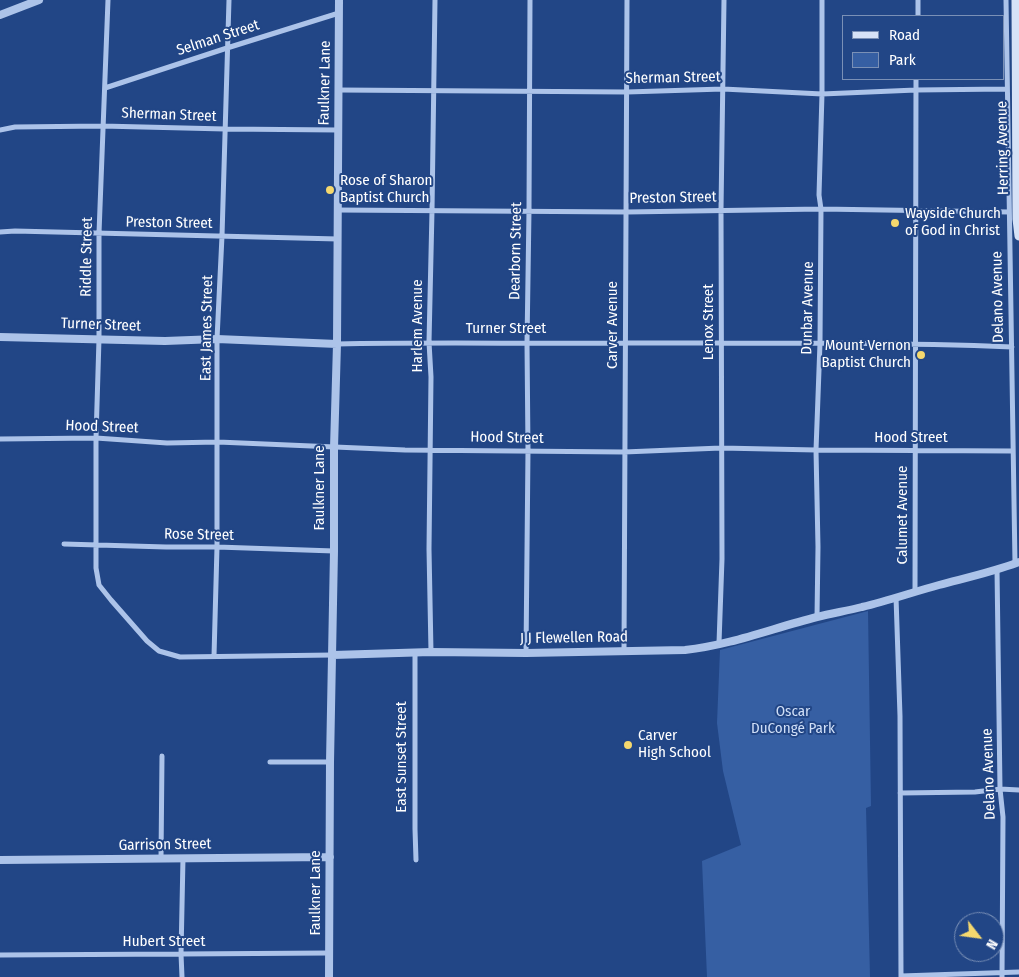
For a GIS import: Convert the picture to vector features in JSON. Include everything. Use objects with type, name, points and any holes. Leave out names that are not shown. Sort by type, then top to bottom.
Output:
[{"type":"main road","name":"Herring Avenue","points":[[1016,0],[1017,219],[1019,236]]},
{"type":"street","points":[[0,15],[39,0]]},
{"type":"street","name":"Riddle Street","points":[[108,0],[99,233],[96,568],[99,585],[130,622]]},
{"type":"street","name":"East James Street","points":[[214,656],[218,442],[217,339],[229,0]]},
{"type":"street","name":"Faulkner Lane","points":[[329,977],[330,762],[337,344],[339,0]]},
{"type":"street","name":"Harlem Avenue","points":[[431,652],[429,549],[431,377],[429,342],[435,0]]},
{"type":"street","name":"Dearborn Street","points":[[526,653],[528,450],[526,343],[530,0]]},
{"type":"street","name":"Carver Avenue","points":[[624,651],[627,0]]},
{"type":"street","name":"Lenox Street","points":[[719,643],[722,559],[721,210],[724,0]]},
{"type":"street","name":"Dunbar Avenue","points":[[817,617],[816,450],[820,343],[821,209],[819,195],[822,0]]},
{"type":"street","points":[[918,0],[918,15]]},
{"type":"street","name":"Delano Avenue","points":[[1006,0],[1013,451],[1017,562]]},
{"type":"street","name":"Selman Street","points":[[105,88],[339,13]]},
{"type":"street","name":"Calumet Avenue","points":[[915,591],[916,80]]},
{"type":"street","name":"Sherman Street","points":[[339,90],[627,92],[723,89],[822,94],[1007,89]]},
{"type":"street","name":"Sherman Street","points":[[0,130],[14,127],[102,126],[225,130],[338,130]]},
{"type":"street","name":"Preston Street","points":[[337,210],[627,212],[821,209],[1009,212]]},
{"type":"street","name":"Preston Street","points":[[0,232],[338,239]]},
{"type":"street","name":"Turner Street","points":[[0,337],[165,341],[217,339],[337,344],[429,342],[722,342],[1012,347]]},
{"type":"street","name":"Hood Street","points":[[0,439],[96,438],[167,443],[218,442],[334,448],[430,450],[624,452],[721,448],[1013,451]]},
{"type":"street","name":"Rose Street","points":[[64,544],[334,551]]},
{"type":"street","name":"J J Flewellen Road","points":[[130,622],[147,641],[159,650],[180,657],[431,652],[526,653],[685,650],[705,648],[719,643],[740,640],[817,617],[863,607],[1017,562]]},
{"type":"street","name":"Delano Avenue","points":[[997,569],[1000,789],[1003,817],[1002,975]]},
{"type":"street","points":[[896,597],[900,716],[901,977],[1002,975],[1019,972]]},
{"type":"street","name":"East Sunset Street","points":[[415,653],[416,860]]},
{"type":"street","points":[[161,859],[162,756]]},
{"type":"street","points":[[270,762],[330,762]]},
{"type":"street","points":[[900,793],[1019,790]]},
{"type":"street","name":"Garrison Street","points":[[0,860],[330,857]]},
{"type":"street","points":[[182,977],[183,858]]},
{"type":"street","name":"Hubert Street","points":[[0,954],[329,953]]},
{"type":"green space","name":"Oscar DuCongé Park","points":[[868,611],[871,806],[866,808],[870,977],[707,977],[702,861],[741,845],[723,771],[717,723],[720,650]]},
{"type":"place","name":"Rose of Sharon Baptist Church","points":[[330,190]]},
{"type":"place","name":"Wayside Church of God in Christ","points":[[895,223]]},
{"type":"place","name":"Mount Vernon Baptist Church","points":[[921,355]]},
{"type":"place","name":"Carver High School","points":[[628,745]]}]
